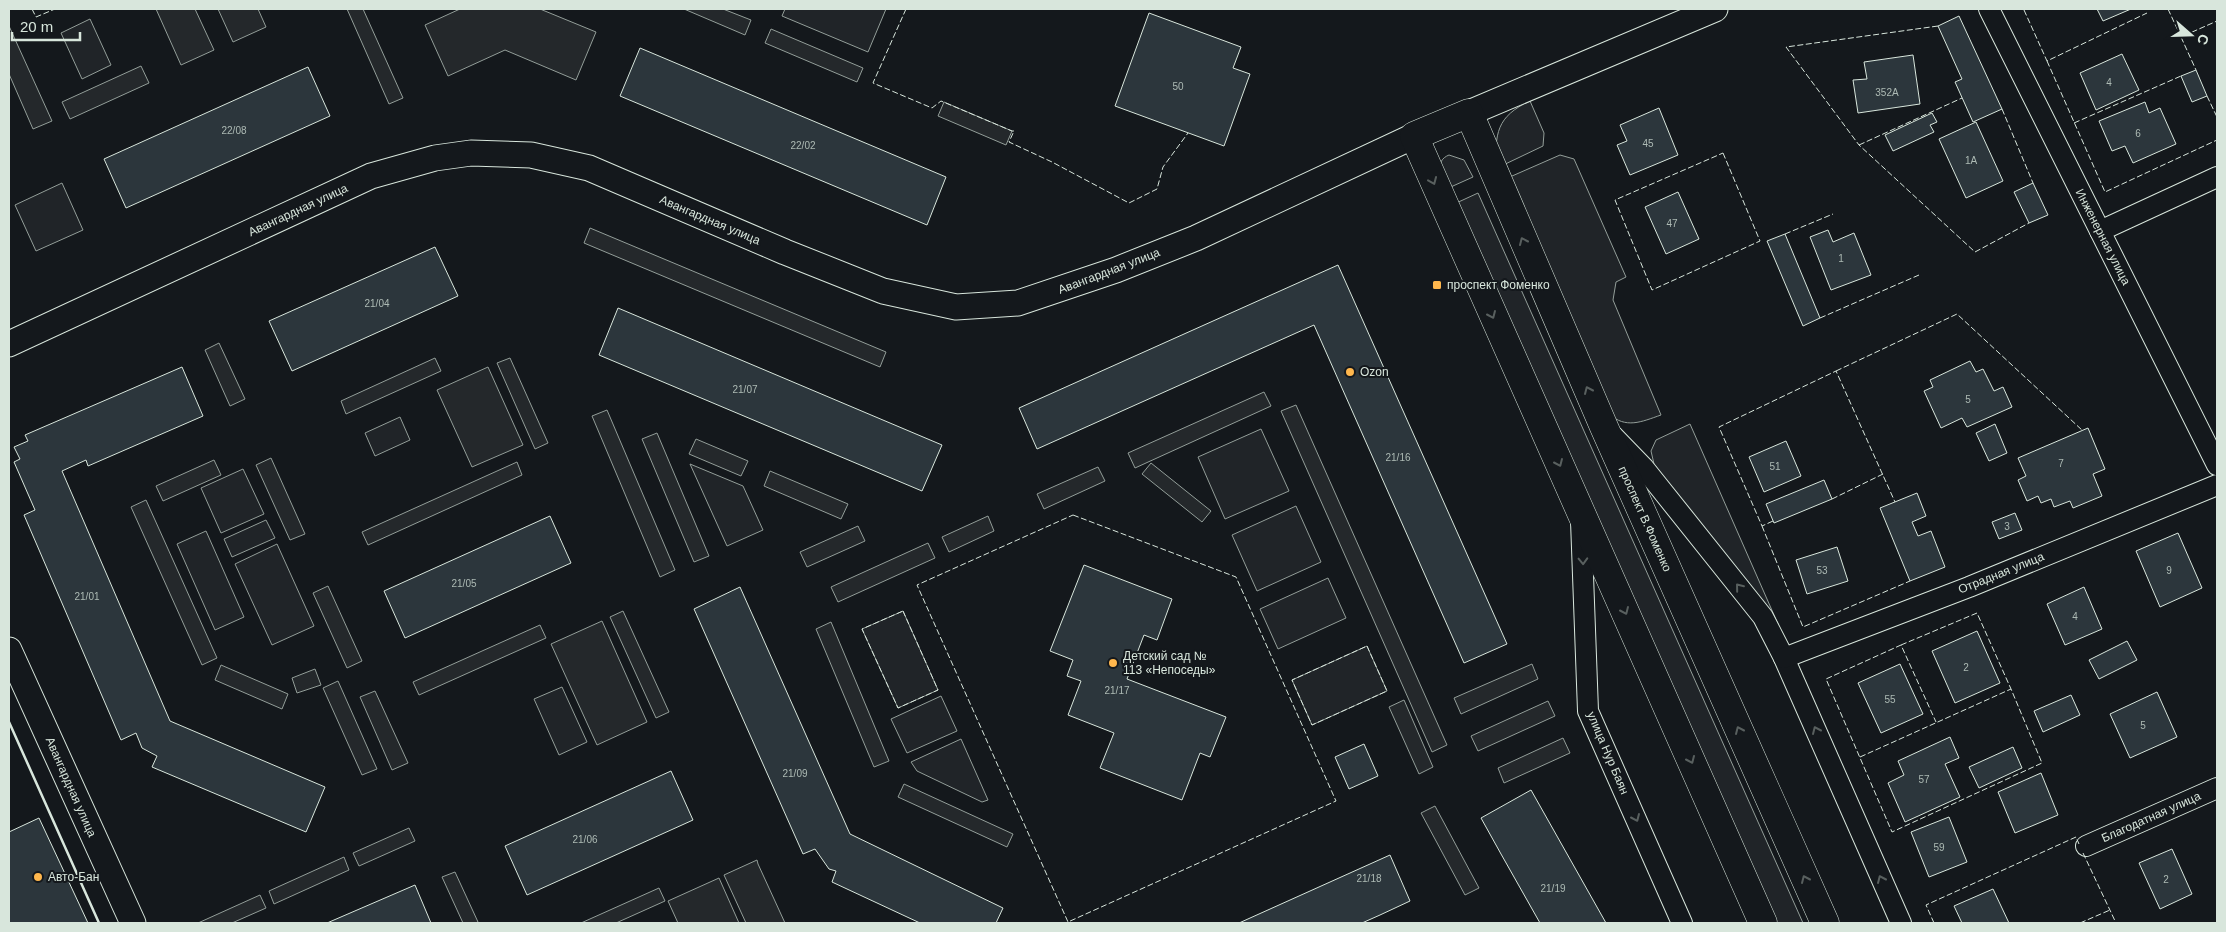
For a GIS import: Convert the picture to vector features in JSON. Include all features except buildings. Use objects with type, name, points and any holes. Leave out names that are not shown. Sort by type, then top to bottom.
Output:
[{"type":"main road","points":[[1470,113],[1414,136],[1763,923]]},
{"type":"main road","name":"проспект В.Фоменко","points":[[1470,113],[1604,427],[1825,923]]},
{"type":"street","points":[[1470,113],[1715,9]]},
{"type":"street","name":"Инженерная улица","points":[[1989,9],[2217,465]]},
{"type":"street","name":"Авангардная улица","points":[[9,344],[371,176],[435,158],[471,153],[531,155],[588,168],[785,252],[883,291],[956,307],[1018,303],[1116,270],[1196,238],[1414,136]]},
{"type":"street","points":[[2100,231],[2217,177]]},
{"type":"street","points":[[1604,427],[1644,468],[1763,617],[1784,658],[1901,923]]},
{"type":"street","name":"Отрадная улица","points":[[1784,658],[1969,586],[2217,485]]},
{"type":"street","name":"улица Нур Баян","points":[[1581,512],[1588,711],[1682,923]]},
{"type":"street","name":"Авангардная улица","points":[[9,650],[133,923]]},
{"type":"street","name":"Благодатная улица","points":[[2086,846],[2217,788]]},
{"type":"shaded area","points":[[156,9],[195,9],[214,50],[181,65]]},
{"type":"shaded area","points":[[218,9],[258,9],[266,27],[233,42]]},
{"type":"shaded area","points":[[347,9],[363,9],[403,98],[389,104]]},
{"type":"shaded area","points":[[460,9],[540,9],[596,32],[576,80],[505,50],[448,76],[425,25]]},
{"type":"shaded area","points":[[684,9],[723,9],[751,20],[745,35]]},
{"type":"shaded area","points":[[785,9],[886,9],[868,52],[782,16]]},
{"type":"shaded area","points":[[90,19],[111,65],[82,79],[61,33]]},
{"type":"shaded area","points":[[9,26],[52,121],[33,129],[9,74]]},
{"type":"shaded area","points":[[771,29],[863,68],[857,82],[765,43]]},
{"type":"shaded area","points":[[141,66],[149,83],[70,119],[62,102]]},
{"type":"shaded area","points":[[1530,101],[1544,133],[1543,146],[1497,168],[1496,145],[1500,127],[1510,113]]},
{"type":"shaded area","points":[[944,102],[1012,131],[1006,145],[938,116]]},
{"type":"shaded area","points":[[1449,155],[1464,160],[1473,177],[1444,190],[1440,165],[1441,161]]},
{"type":"shaded area","points":[[1560,155],[1574,159],[1626,277],[1616,282],[1613,300],[1661,415],[1640,422],[1628,423],[1615,419],[1609,414],[1503,180]]},
{"type":"shaded area","points":[[62,183],[83,230],[36,251],[15,205]]},
{"type":"shaded area","points":[[1478,193],[1803,923],[1771,923],[1452,205]]},
{"type":"shaded area","points":[[590,228],[886,352],[880,367],[584,243]]},
{"type":"shaded area","points":[[219,343],[245,399],[230,406],[205,350]]},
{"type":"shaded area","points":[[435,358],[441,371],[346,414],[341,401]]},
{"type":"shaded area","points":[[510,358],[548,443],[535,449],[497,363]]},
{"type":"shaded area","points":[[488,367],[523,445],[472,467],[437,390]]},
{"type":"shaded area","points":[[1264,392],[1271,406],[1135,468],[1128,453]]},
{"type":"shaded area","points":[[1296,405],[1447,745],[1432,752],[1281,411]]},
{"type":"shaded area","points":[[607,410],[675,570],[660,577],[592,416]]},
{"type":"shaded area","points":[[400,417],[410,440],[375,456],[365,433]]},
{"type":"shaded area","points":[[1690,424],[1785,640],[1654,464],[1651,451],[1656,440]]},
{"type":"shaded area","points":[[1261,429],[1289,491],[1225,519],[1198,457]]},
{"type":"shaded area","points":[[657,433],[709,556],[694,562],[642,439]]},
{"type":"shaded area","points":[[696,439],[748,461],[741,476],[689,454]]},
{"type":"shaded area","points":[[271,458],[305,534],[290,540],[256,465]]},
{"type":"shaded area","points":[[214,460],[221,475],[163,501],[156,486]]},
{"type":"shaded area","points":[[517,462],[522,475],[368,545],[362,532]]},
{"type":"shaded area","points":[[1151,463],[1211,511],[1202,522],[1142,474]]},
{"type":"shaded area","points":[[690,464],[743,486],[763,530],[727,546]]},
{"type":"shaded area","points":[[1098,467],[1105,481],[1044,509],[1037,494]]},
{"type":"shaded area","points":[[243,469],[264,514],[221,533],[201,488]]},
{"type":"shaded area","points":[[770,471],[848,504],[841,519],[764,486]]},
{"type":"shaded area","points":[[146,500],[217,658],[202,665],[131,507]]},
{"type":"shaded area","points":[[1296,506],[1321,562],[1257,591],[1232,535]]},
{"type":"shaded area","points":[[988,516],[994,531],[949,552],[942,537]]},
{"type":"shaded area","points":[[266,520],[275,538],[232,557],[224,539]]},
{"type":"shaded area","points":[[858,526],[865,541],[807,567],[800,552]]},
{"type":"shaded area","points":[[206,531],[244,617],[215,630],[177,544]]},
{"type":"shaded area","points":[[928,543],[935,558],[838,602],[831,587]]},
{"type":"shaded area","points":[[277,544],[314,626],[272,645],[235,564]]},
{"type":"shaded area","points":[[1328,578],[1346,618],[1278,649],[1260,609]]},
{"type":"shaded area","points":[[328,586],[362,661],[347,668],[313,593]]},
{"type":"shaded area","points":[[623,611],[669,712],[656,718],[610,617]]},
{"type":"shaded area","points":[[903,611],[938,690],[898,708],[862,629]]},
{"type":"shaded area","points":[[602,621],[647,722],[597,745],[551,644]]},
{"type":"shaded area","points":[[831,622],[889,761],[874,767],[816,629]]},
{"type":"shaded area","points":[[540,625],[546,638],[419,695],[413,682]]},
{"type":"shaded area","points":[[1367,646],[1387,691],[1312,725],[1292,680]]},
{"type":"shaded area","points":[[1532,664],[1538,679],[1461,714],[1454,698]]},
{"type":"shaded area","points":[[221,665],[288,694],[282,709],[215,680]]},
{"type":"shaded area","points":[[315,669],[321,685],[297,693],[292,678]]},
{"type":"shaded area","points":[[338,681],[377,769],[362,775],[323,688]]},
{"type":"shaded area","points":[[562,687],[587,742],[559,755],[534,699]]},
{"type":"shaded area","points":[[375,691],[408,763],[392,770],[360,697]]},
{"type":"shaded area","points":[[941,696],[957,731],[907,753],[891,719]]},
{"type":"shaded area","points":[[1404,700],[1433,767],[1419,774],[1389,707]]},
{"type":"shaded area","points":[[1548,701],[1555,716],[1478,751],[1471,736]]},
{"type":"shaded area","points":[[1563,738],[1570,753],[1504,783],[1498,768]]},
{"type":"shaded area","points":[[961,739],[988,800],[982,802],[917,771],[911,762]]},
{"type":"shaded area","points":[[904,784],[1013,834],[1007,847],[898,797]]},
{"type":"shaded area","points":[[1435,806],[1479,888],[1465,895],[1421,813]]},
{"type":"shaded area","points":[[409,828],[415,841],[359,866],[353,853]]},
{"type":"shaded area","points":[[344,857],[349,870],[274,904],[269,891]]},
{"type":"shaded area","points":[[757,860],[785,923],[746,923],[724,875]]},
{"type":"shaded area","points":[[455,872],[478,922],[463,923],[442,877]]},
{"type":"shaded area","points":[[719,878],[739,923],[678,923],[668,901]]},
{"type":"shaded area","points":[[659,888],[665,901],[616,923],[581,923]]},
{"type":"shaded area","points":[[260,895],[266,908],[232,923],[198,923]]},
{"type":"fence","points":[[32,9],[36,17],[55,9]]},
{"type":"fence","points":[[906,9],[873,83],[932,108],[941,101],[1014,131],[1009,142],[1052,162],[1129,203],[1157,189],[1163,167],[1188,133]]},
{"type":"fence","points":[[2168,9],[2181,37],[2217,21]]},
{"type":"fence","points":[[2024,10],[2047,61],[2147,13]]},
{"type":"fence","points":[[1938,26],[1786,47],[1859,145],[1975,252],[2029,223]]},
{"type":"fence","points":[[2181,37],[2196,70]]},
{"type":"fence","points":[[2047,61],[2105,192],[2217,140]]},
{"type":"fence","points":[[2074,123],[2181,76]]},
{"type":"fence","points":[[2207,96],[2217,117]]},
{"type":"fence","points":[[1859,145],[1962,98]]},
{"type":"fence","points":[[2002,109],[2033,183]]},
{"type":"fence","points":[[1723,153],[1760,241],[1652,290],[1615,200],[1723,153]]},
{"type":"fence","points":[[1785,234],[1833,214]]},
{"type":"fence","points":[[1820,318],[1919,275]]},
{"type":"fence","points":[[1836,371],[1957,314],[2083,431]]},
{"type":"fence","points":[[1773,521],[1762,526],[1719,427],[1836,371],[1895,502]]},
{"type":"fence","points":[[1832,499],[1883,474]]},
{"type":"fence","points":[[1073,515],[1236,577],[1336,801],[1068,922],[917,585],[1073,515]]},
{"type":"fence","points":[[1762,526],[1803,627],[1910,581]]},
{"type":"fence","points":[[903,611],[938,690],[898,708],[862,629],[903,611]]},
{"type":"fence","points":[[1901,645],[1977,613],[2011,689]]},
{"type":"fence","points":[[1860,757],[2011,689],[2042,763],[1892,832],[1826,679],[1901,645],[1936,722]]},
{"type":"fence","points":[[1367,646],[1387,691],[1312,725],[1292,680],[1367,646]]},
{"type":"fence","points":[[1934,923],[1926,905],[2076,837],[2079,844]]},
{"type":"fence","points":[[2083,853],[2116,923]]},
{"type":"fence","points":[[2080,923],[2110,910]]},
{"type":"wall","points":[[9,722],[99,923]]},
{"type":"place","name":"проспект Фоменко","points":[[1437,285]]},
{"type":"place","name":"Ozon","points":[[1350,372]]},
{"type":"place","name":"Детский сад № 113 «Непоседы»","points":[[1113,663]]},
{"type":"place","name":"Авто-Бан","points":[[38,877]]}]
